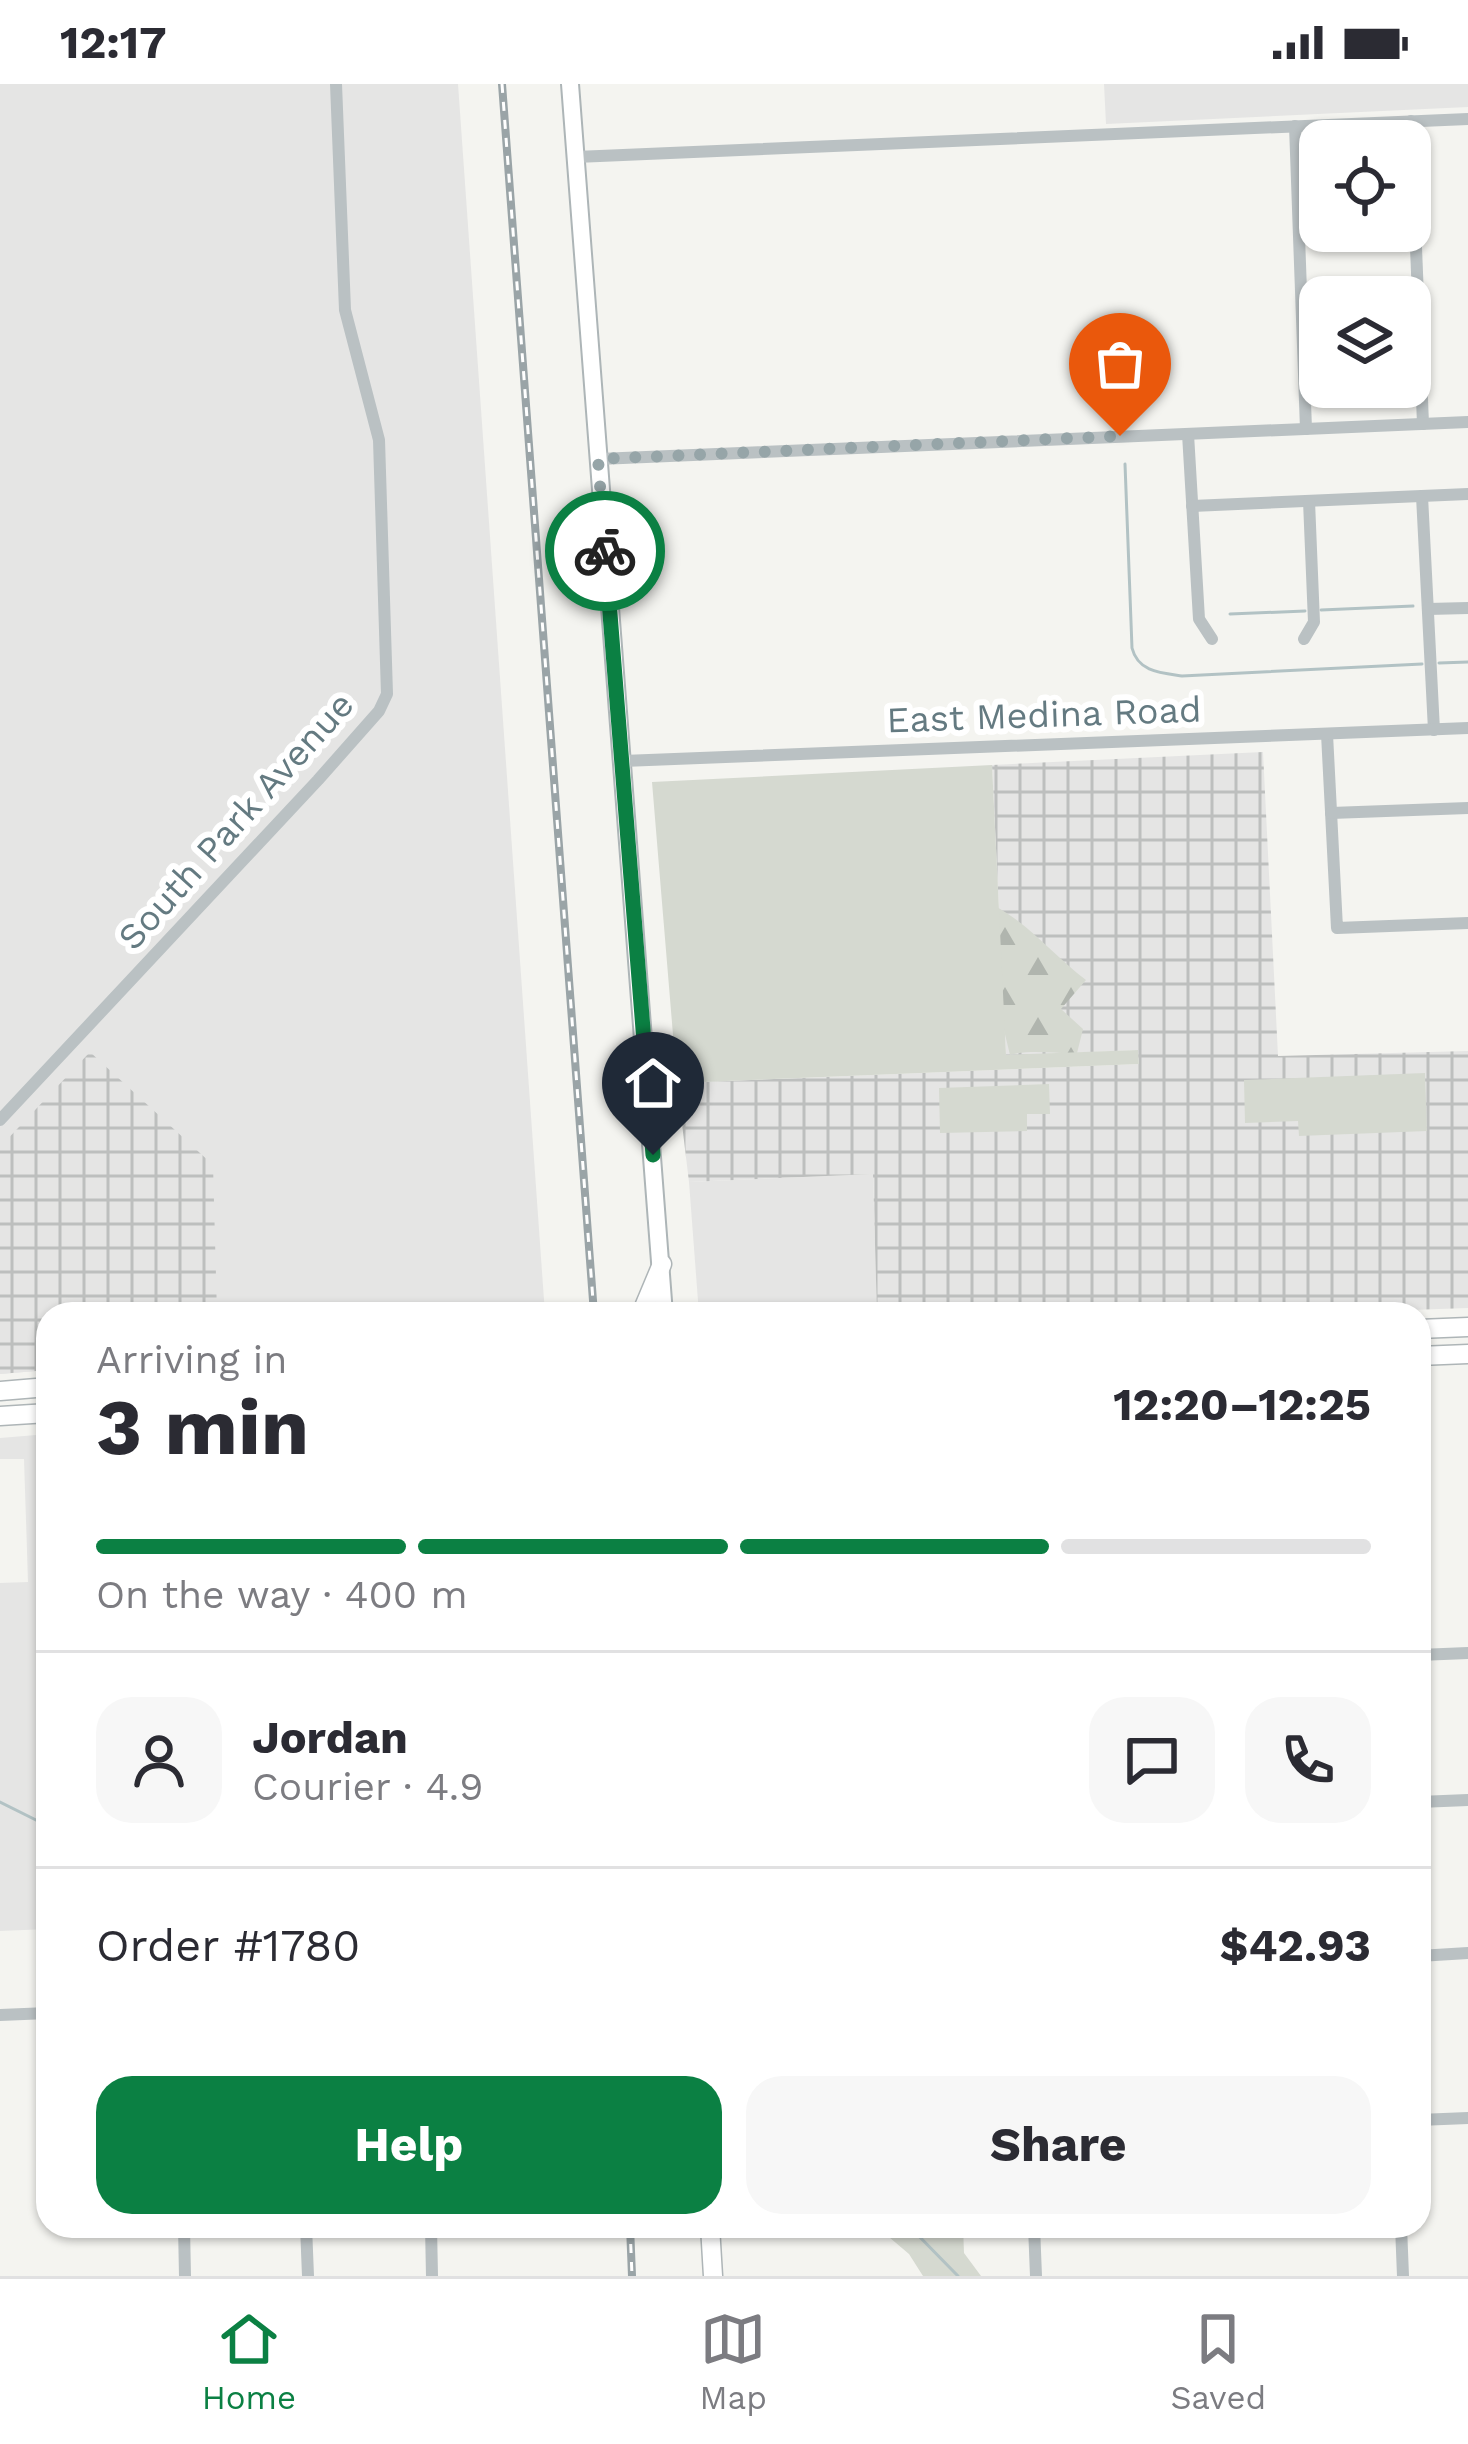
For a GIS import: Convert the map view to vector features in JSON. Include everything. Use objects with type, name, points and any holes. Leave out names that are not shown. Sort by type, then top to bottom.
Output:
[{"type":"main road","points":[[570,84],[664,1302]]},
{"type":"main road","points":[[646,1302],[662,1264]]},
{"type":"main road","points":[[1431,1329],[1468,1327]]},
{"type":"main road","points":[[1431,1356],[1468,1354]]},
{"type":"main road","points":[[0,1391],[36,1388]]},
{"type":"main road","points":[[0,1416],[36,1414]]},
{"type":"main road","points":[[711,2238],[713,2276]]},
{"type":"street","name":"South Park Avenue","points":[[0,1120],[318,780],[379,711],[386,694],[379,440],[345,310],[336,84]]},
{"type":"street","points":[[1431,120],[1468,119]]},
{"type":"street","points":[[1295,126],[1306,429]]},
{"type":"street","points":[[575,158],[1299,126]]},
{"type":"street","points":[[1416,252],[1423,424]]},
{"type":"street","points":[[598,459],[1468,422]]},
{"type":"street","points":[[1188,434],[1199,619],[1212,639]]},
{"type":"street","points":[[1192,506],[1468,494]]},
{"type":"street","points":[[1422,496],[1434,730]]},
{"type":"street","points":[[1304,639],[1314,622],[1309,501]]},
{"type":"street","points":[[1428,609],[1468,608]]},
{"type":"street","name":"East Medina Road","points":[[623,761],[1468,728]]},
{"type":"street","points":[[1328,734],[1336,928],[1468,923]]},
{"type":"street","points":[[1331,813],[1468,808]]},
{"type":"street","points":[[1431,1655],[1468,1653]]},
{"type":"street","points":[[1431,1802],[1468,1800]]},
{"type":"street","points":[[1431,1955],[1468,1953]]},
{"type":"street","points":[[0,2014],[36,2013]]},
{"type":"street","points":[[1431,2120],[1468,2118]]},
{"type":"street","points":[[184,2238],[184,2276]]},
{"type":"street","points":[[306,2238],[308,2276]]},
{"type":"street","points":[[431,2238],[432,2276]]},
{"type":"street","points":[[1034,2238],[1036,2276]]},
{"type":"street","points":[[1401,2238],[1403,2276]]},
{"type":"shaded area","points":[[0,84],[458,84],[544,1302],[36,1302],[36,1371],[0,1374]]},
{"type":"shaded area","points":[[1104,84],[1468,84],[1468,107],[1106,124]]},
{"type":"shaded area","points":[[1263,752],[1278,1056],[1468,1051],[1468,1308],[1431,1309],[1431,1302],[877,1302],[873,1174],[689,1182],[677,1083],[1139,1064],[1137,1050],[1006,1056],[992,765]]},
{"type":"shaded area","points":[[90,1052],[213,1165],[217,1302],[36,1302],[36,1371],[0,1374],[0,1147]]},
{"type":"shaded area","points":[[873,1174],[877,1302],[698,1302],[689,1182]]},
{"type":"shaded area","points":[[36,1435],[36,1930],[0,1931],[0,1583],[28,1582],[24,1459],[0,1459],[0,1438]]},
{"type":"green space","points":[[992,765],[1006,1055],[1138,1050],[1139,1064],[677,1083],[652,782]]},
{"type":"green space","points":[[995,906],[1086,980],[1061,1009],[1083,1029],[1077,1053],[1010,1055],[1003,1026]]},
{"type":"green space","points":[[1425,1073],[1427,1131],[1299,1136],[1298,1121],[1245,1123],[1244,1080]]},
{"type":"green space","points":[[1049,1084],[1050,1114],[1027,1114],[1027,1131],[940,1133],[939,1088]]},
{"type":"green space","points":[[890,2238],[963,2238],[964,2253],[981,2276],[923,2276],[909,2254]]},
{"type":"waterway","points":[[1125,464],[1132,648],[1145,667],[1182,676],[1422,664]]},
{"type":"waterway","points":[[1321,610],[1413,606]]},
{"type":"waterway","points":[[1230,614],[1305,611]]},
{"type":"waterway","points":[[1439,663],[1468,662]]},
{"type":"waterway","points":[[0,1802],[36,1820]]},
{"type":"waterway","points":[[921,2238],[958,2276]]},
{"type":"railway","points":[[502,84],[593,1302]]},
{"type":"railway","points":[[630,2238],[632,2276]]},
{"type":"way so far","points":[[605,551],[598,459],[1120,436]]},
{"type":"route","points":[[605,551],[653,1155]]}]
